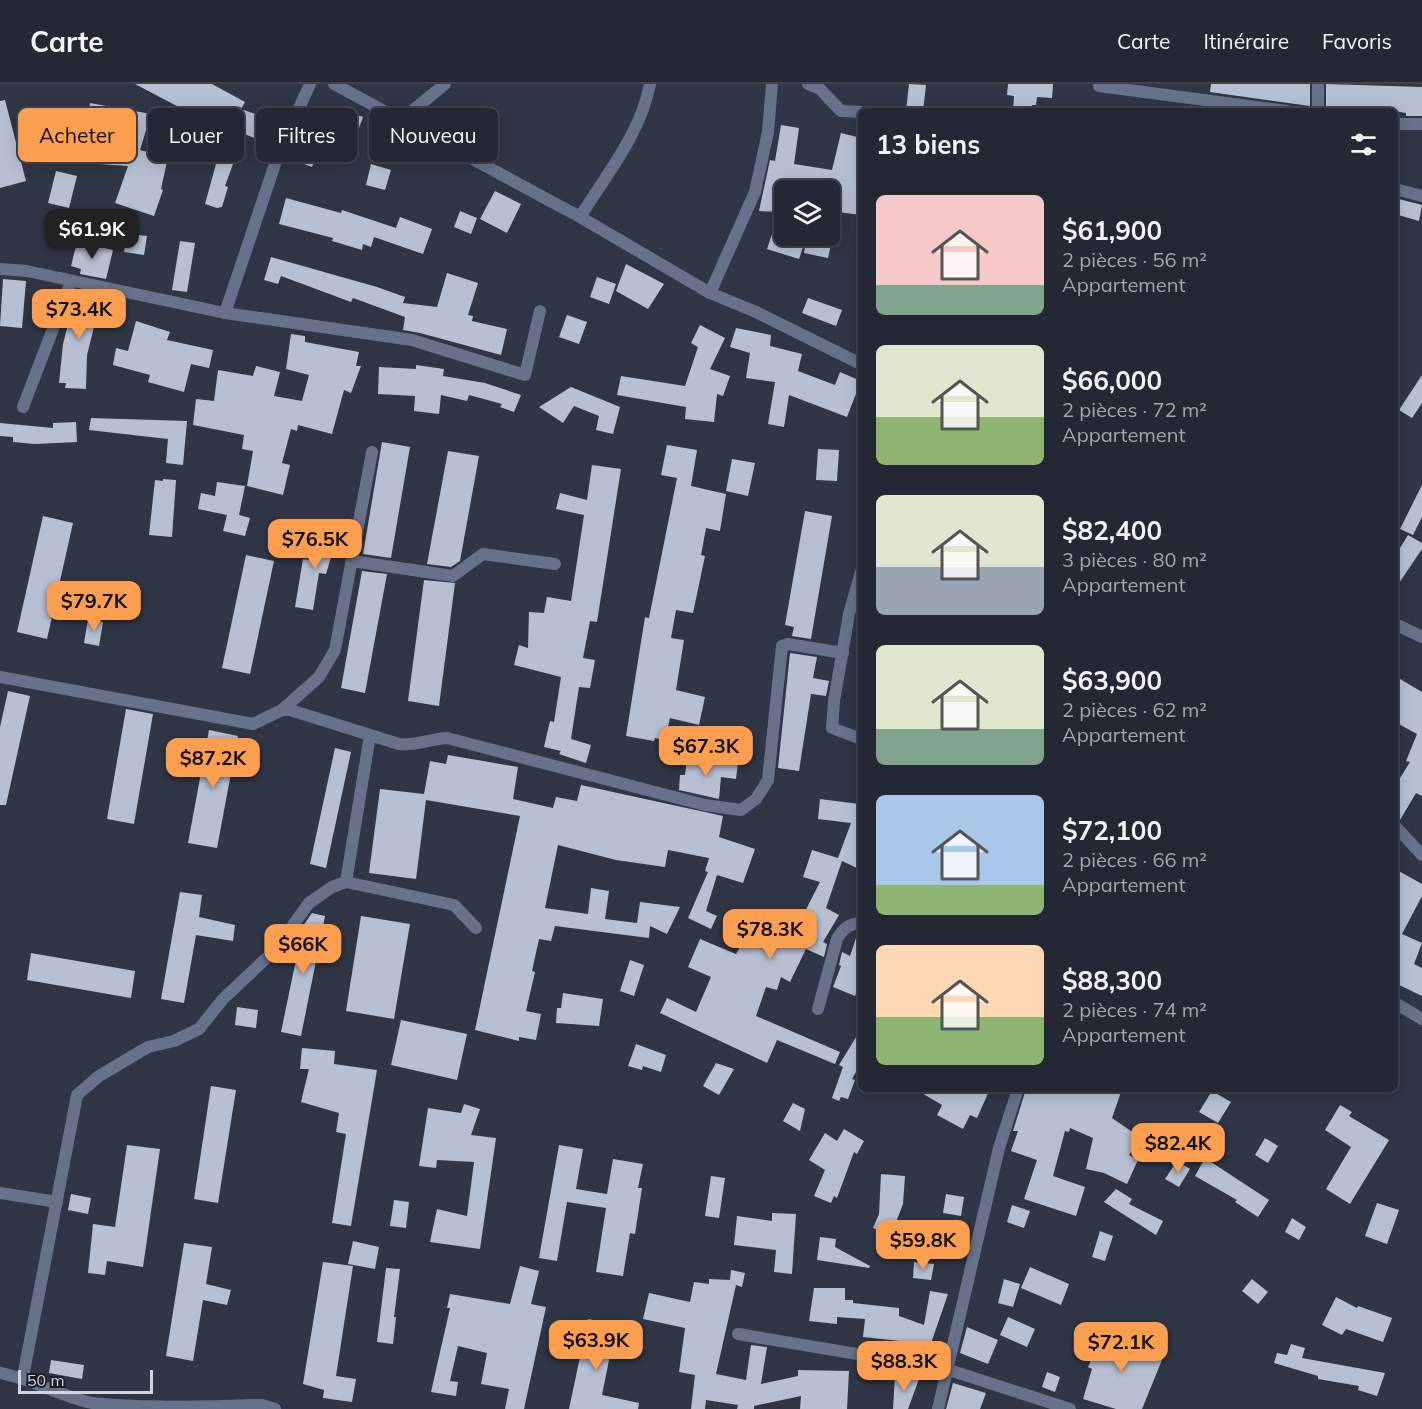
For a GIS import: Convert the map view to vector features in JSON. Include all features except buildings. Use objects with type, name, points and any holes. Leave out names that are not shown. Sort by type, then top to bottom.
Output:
[{"type":"street","points":[[225,314],[279,152],[310,84]]},
{"type":"street","points":[[334,84],[379,108]]},
{"type":"street","points":[[416,108],[445,84]]},
{"type":"street","points":[[580,217],[637,126],[646,107],[650,84]]},
{"type":"street","points":[[710,293],[755,192],[768,132],[772,84]]},
{"type":"street","points":[[808,84],[820,89],[840,111],[858,112]]},
{"type":"street","points":[[1318,84],[1318,108]]},
{"type":"street","points":[[1099,87],[1264,108]]},
{"type":"street","points":[[1398,123],[1422,124]]},
{"type":"street","points":[[479,162],[580,217],[710,293],[756,312],[858,363]]},
{"type":"street","points":[[1398,190],[1422,196]]},
{"type":"street","points":[[0,269],[27,271],[225,314],[412,340],[525,375],[540,311]]},
{"type":"street","points":[[23,407],[71,282]]},
{"type":"street","points":[[0,677],[253,724],[282,710],[319,677],[335,650],[372,452]]},
{"type":"street","points":[[352,561],[453,576],[483,554],[555,564]]},
{"type":"street","points":[[858,582],[849,614],[834,701],[832,728],[858,738]]},
{"type":"street","points":[[1398,625],[1422,637]]},
{"type":"street","points":[[282,710],[290,710],[399,744],[413,745],[430,739],[447,738],[705,805],[741,810],[756,799],[768,780],[782,646],[788,644],[843,653]]},
{"type":"street","points":[[346,882],[370,735]]},
{"type":"street","points":[[1398,829],[1422,855]]},
{"type":"street","points":[[23,1377],[77,1095],[99,1076],[148,1047],[174,1041],[199,1029],[223,999],[275,950],[309,903],[332,886],[346,882],[454,905],[476,927]]},
{"type":"street","points":[[818,1009],[837,939],[843,930],[852,924],[858,923]]},
{"type":"street","points":[[1398,1005],[1422,1019]]},
{"type":"street","points":[[938,1409],[945,1369],[999,1148],[1017,1092]]},
{"type":"street","points":[[0,1193],[57,1202]]},
{"type":"street","points":[[738,1334],[945,1369],[1070,1409]]},
{"type":"street","points":[[0,1373],[23,1377],[80,1404],[172,1409],[262,1405],[275,1409]]}]
